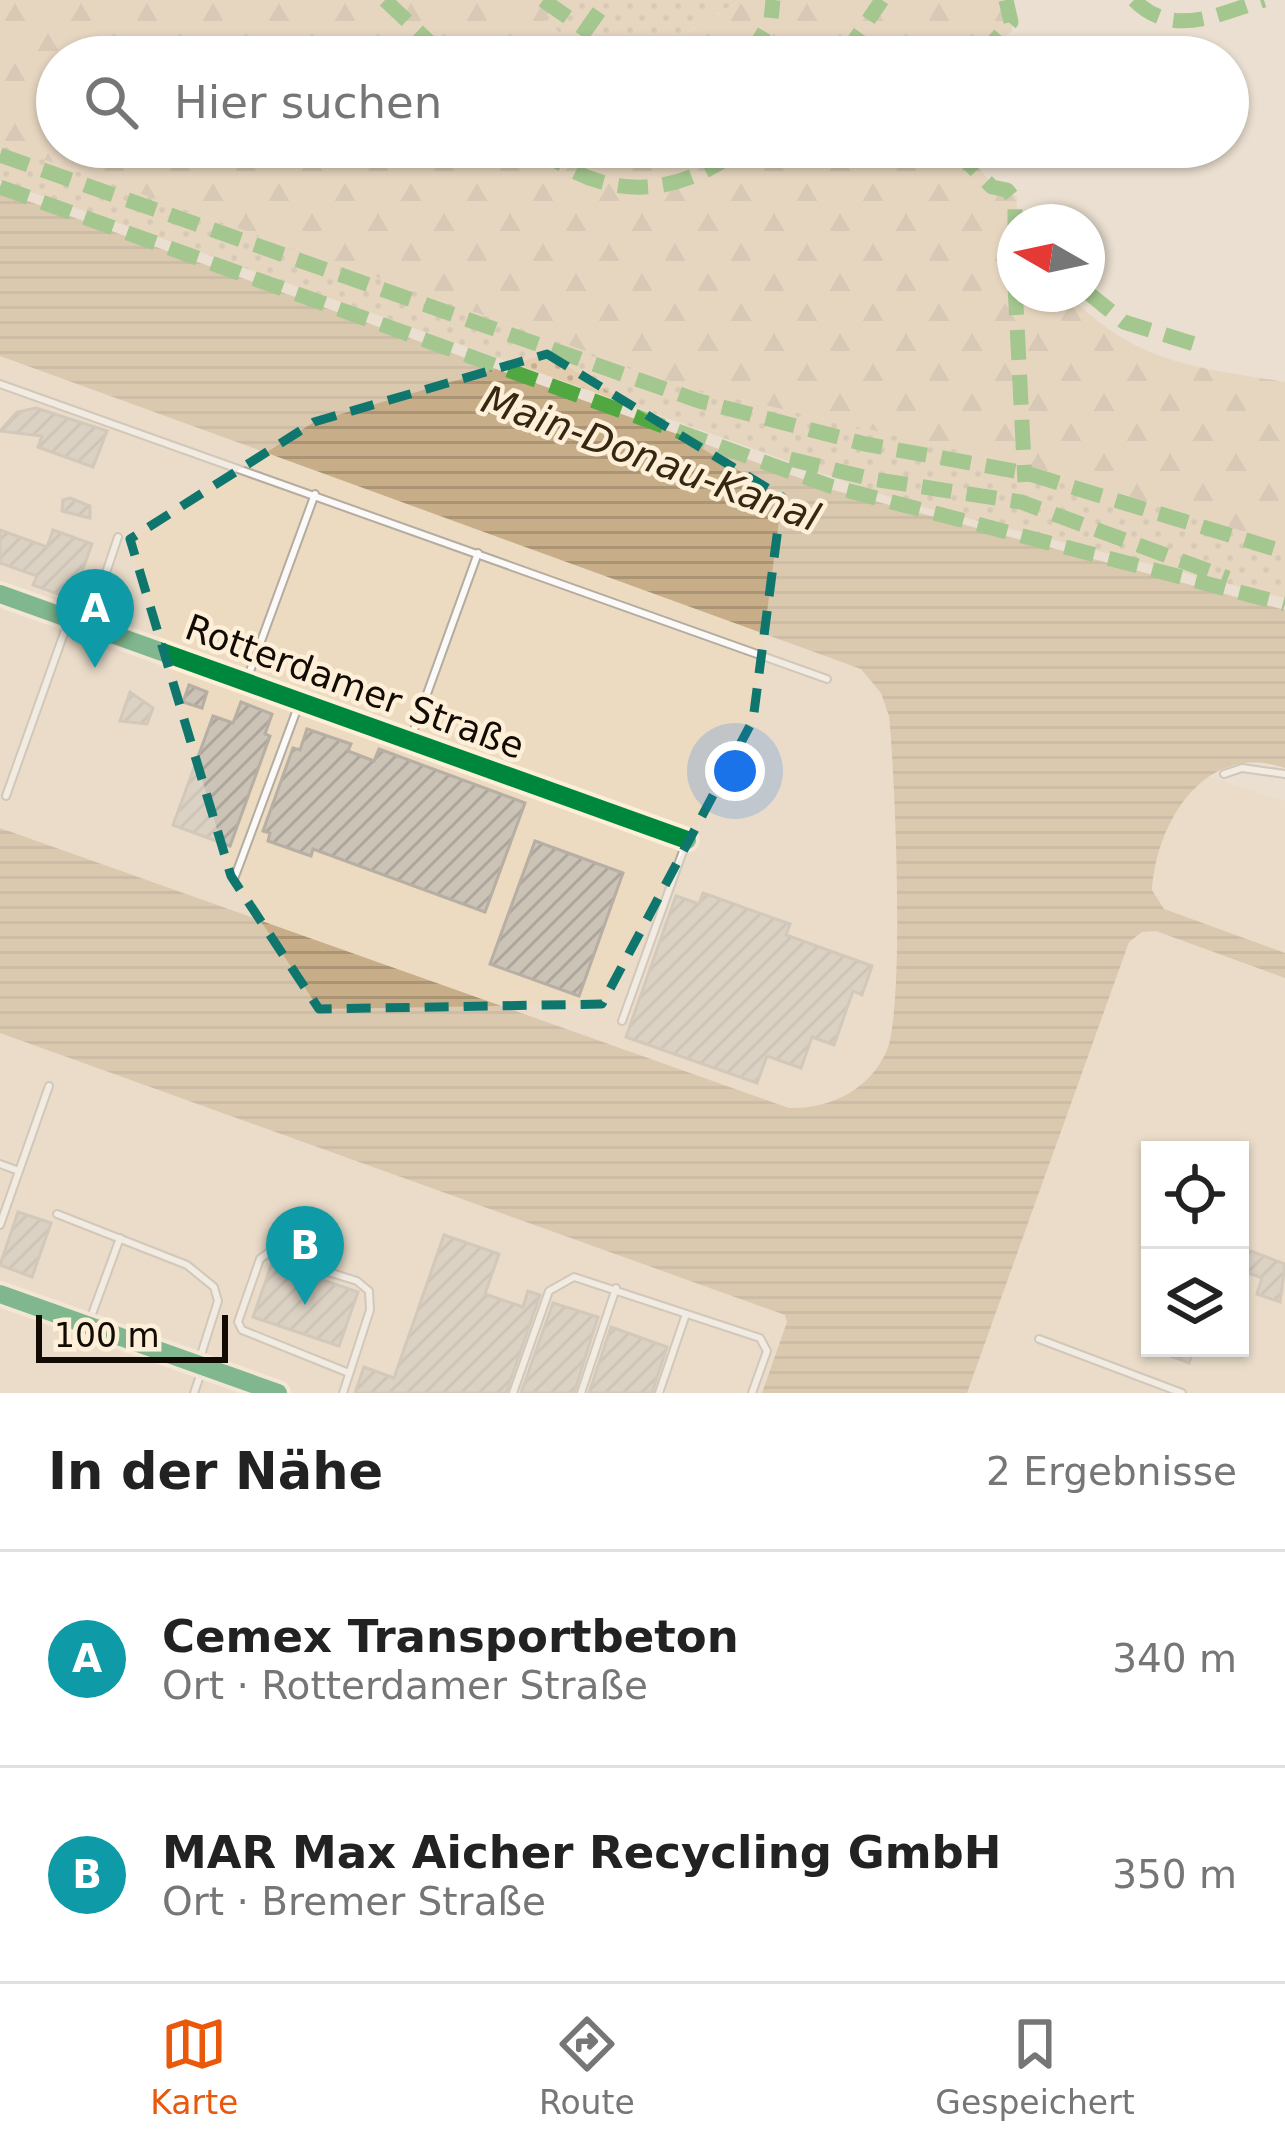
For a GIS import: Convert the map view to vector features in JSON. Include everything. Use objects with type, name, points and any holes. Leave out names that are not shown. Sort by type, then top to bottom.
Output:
[{"type":"street","name":"Rotterdamer Straße","points":[[0,594],[687,840]]},
{"type":"street","points":[[0,1294],[278,1393]]},
{"type":"lane","points":[[0,384],[827,679]]},
{"type":"lane","points":[[246,682],[315,494]]},
{"type":"lane","points":[[88,626],[118,537]]},
{"type":"lane","points":[[410,741],[478,553]]},
{"type":"lane","points":[[6,796],[69,619]]},
{"type":"lane","points":[[234,879],[300,701]]},
{"type":"lane","points":[[1224,774],[1242,768],[1285,774]]},
{"type":"lane","points":[[622,1021],[687,840]]},
{"type":"lane","points":[[0,1226],[49,1087]]},
{"type":"lane","points":[[0,1164],[19,1171]]},
{"type":"lane","points":[[57,1214],[187,1264],[214,1287],[216,1317],[194,1393]]},
{"type":"lane","points":[[88,1325],[120,1238]]},
{"type":"lane","points":[[343,1393],[370,1310],[369,1291],[357,1281],[268,1252],[260,1259],[238,1322],[242,1330],[349,1373]]},
{"type":"lane","points":[[513,1393],[549,1291],[574,1277],[760,1339],[767,1352],[752,1393]]},
{"type":"lane","points":[[581,1393],[616,1288]]},
{"type":"lane","points":[[659,1393],[686,1314]]},
{"type":"lane","points":[[1040,1339],[1181,1393]]},
{"type":"highlighted area","points":[[547,354],[782,497],[753,720],[602,1004],[319,1009],[231,876],[130,539],[314,422]]},
{"type":"shaded area","points":[[0,356],[834,656],[1285,801],[1285,1393],[0,1393]]},
{"type":"green space","points":[[0,0],[555,0],[544,21],[565,36],[36,36],[36,157],[0,144]]},
{"type":"green space","points":[[555,0],[740,0],[681,36],[564,36],[543,21]]},
{"type":"green space","points":[[740,0],[1011,0],[1012,31],[1006,36],[682,36]]},
{"type":"green space","points":[[0,144],[36,157],[36,168],[68,168],[687,387],[1039,469],[1285,544],[1285,598],[903,502],[0,181]]},
{"type":"green space","points":[[68,168],[979,168],[1017,197],[1017,204],[997,204],[997,312],[1087,312],[1118,336],[1168,359],[1285,382],[1285,544],[1039,469],[687,387]]},
{"type":"water","name":"Main-Donau-Kanal","points":[[0,191],[833,490],[1285,610],[1285,768],[1257,763],[1232,766],[1210,776],[1191,793],[1164,838],[1152,890],[1164,909],[1285,953],[1285,978],[1156,931],[1142,932],[1129,942],[967,1393],[762,1393],[787,1322],[785,1315],[0,1033],[0,828],[789,1108],[834,1101],[859,1086],[880,1064],[893,1025],[897,939],[889,716],[881,693],[861,669],[0,356]]},
{"type":"building","points":[[36,408],[107,431],[93,467],[38,447],[42,436],[0,431],[17,412]]},
{"type":"building","points":[[63,500],[90,506],[90,518],[62,511]]},
{"type":"building","points":[[0,530],[47,547],[53,530],[92,544],[72,599],[33,585],[37,576],[0,563]]},
{"type":"building","points":[[189,685],[207,692],[202,708],[183,702]]},
{"type":"building","points":[[130,692],[153,708],[147,724],[120,721]]},
{"type":"building","points":[[241,702],[272,714],[265,734],[270,736],[230,846],[173,825],[213,716],[233,723]]},
{"type":"building","points":[[307,729],[351,744],[348,751],[374,761],[379,749],[525,803],[485,912],[313,849],[311,856],[268,841],[270,833],[263,831],[293,748],[300,750]]},
{"type":"building","points":[[535,841],[623,873],[579,996],[490,964]]},
{"type":"building","points":[[703,893],[790,924],[786,935],[872,966],[862,995],[853,991],[834,1045],[812,1037],[801,1068],[767,1056],[757,1083],[626,1037],[676,896],[699,904]]},
{"type":"building","points":[[18,1212],[51,1223],[32,1277],[0,1265]]},
{"type":"building","points":[[444,1235],[499,1254],[485,1294],[523,1307],[528,1291],[540,1295],[506,1393],[355,1393],[364,1367],[394,1378]]},
{"type":"building","points":[[1249,1250],[1285,1264],[1280,1302],[1257,1294],[1262,1278],[1249,1273]]},
{"type":"building","points":[[272,1263],[358,1292],[339,1346],[253,1317]]},
{"type":"building","points":[[553,1303],[598,1317],[574,1393],[521,1393]]},
{"type":"building","points":[[611,1327],[667,1347],[652,1393],[589,1393]]},
{"type":"marked path","points":[[385,0],[423,36]]},
{"type":"marked path","points":[[543,0],[586,30],[607,0]]},
{"type":"marked path","points":[[761,36],[771,20],[773,0]]},
{"type":"marked path","points":[[857,36],[882,0]]},
{"type":"marked path","points":[[999,36],[1011,22],[1006,0]]},
{"type":"marked path","points":[[1134,0],[1149,12],[1180,21],[1264,0]]},
{"type":"marked path","points":[[0,155],[36,168]]},
{"type":"marked path","points":[[37,168],[699,401],[865,444],[1026,473],[1285,552]]},
{"type":"marked path","points":[[569,168],[614,185],[640,187],[692,177],[709,168]]},
{"type":"marked path","points":[[973,168],[992,187],[1007,190],[1015,204]]},
{"type":"marked path","points":[[0,187],[830,486],[1285,604]]},
{"type":"marked path","points":[[1105,307],[1124,322],[1194,344]]},
{"type":"marked path","points":[[1016,312],[1025,482]]},
{"type":"marked path","points":[[790,459],[872,479],[1021,502],[1228,578]]},
{"type":"cycle path","points":[[0,594],[687,840]]},
{"type":"cycle path","points":[[0,1294],[278,1393]]},
{"type":"place","name":"Cemex Transportbeton","points":[[95,668]]},
{"type":"place","name":"MAR Max Aicher Recycling GmbH","points":[[305,1305]]}]
